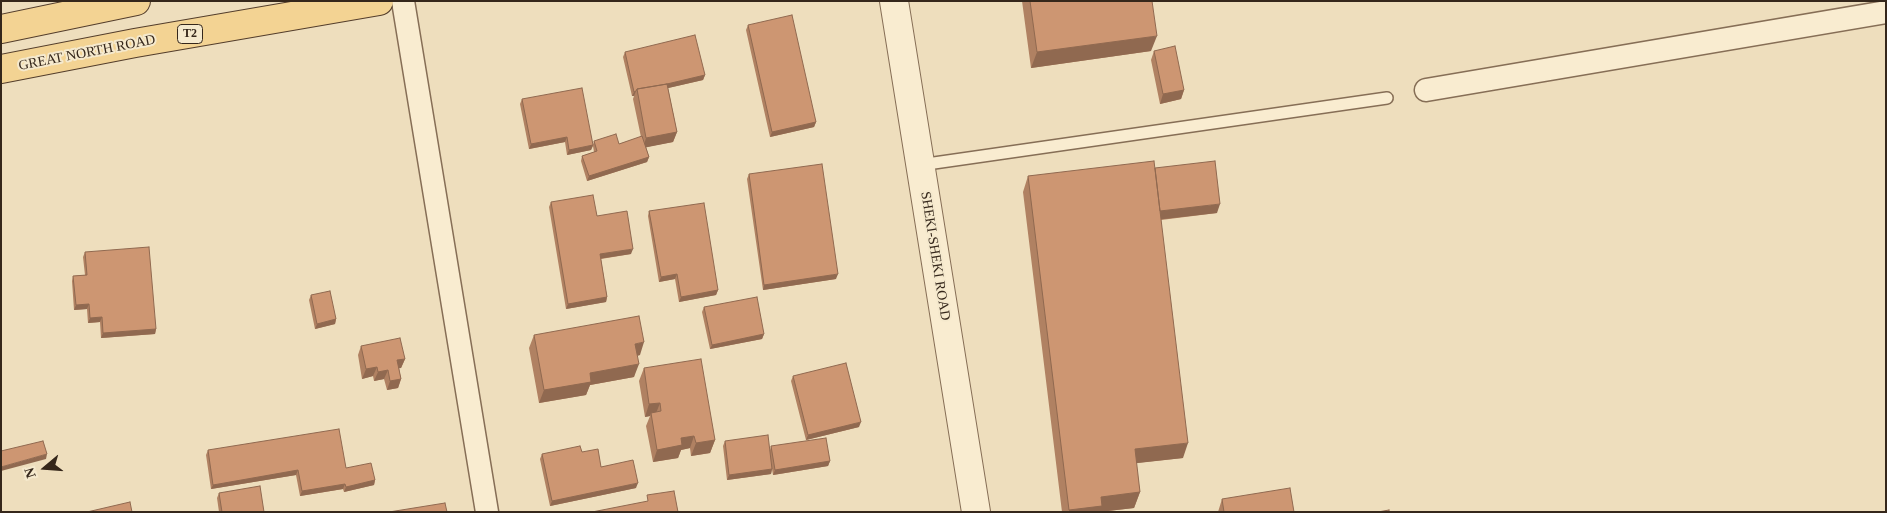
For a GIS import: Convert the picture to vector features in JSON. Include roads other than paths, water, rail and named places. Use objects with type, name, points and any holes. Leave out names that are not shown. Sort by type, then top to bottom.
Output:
[{"type":"main road","points":[[1,29],[136,1]]},
{"type":"main road","name":"GREAT NORTH ROAD","points":[[1,69],[379,1]]},
{"type":"street","points":[[403,1],[487,512]]},
{"type":"street","name":"SHEKI-SHEKI ROAD","points":[[894,1],[976,512]]},
{"type":"street","points":[[1426,90],[1886,12]]},
{"type":"lane","points":[[920,164],[1387,98]]}]
